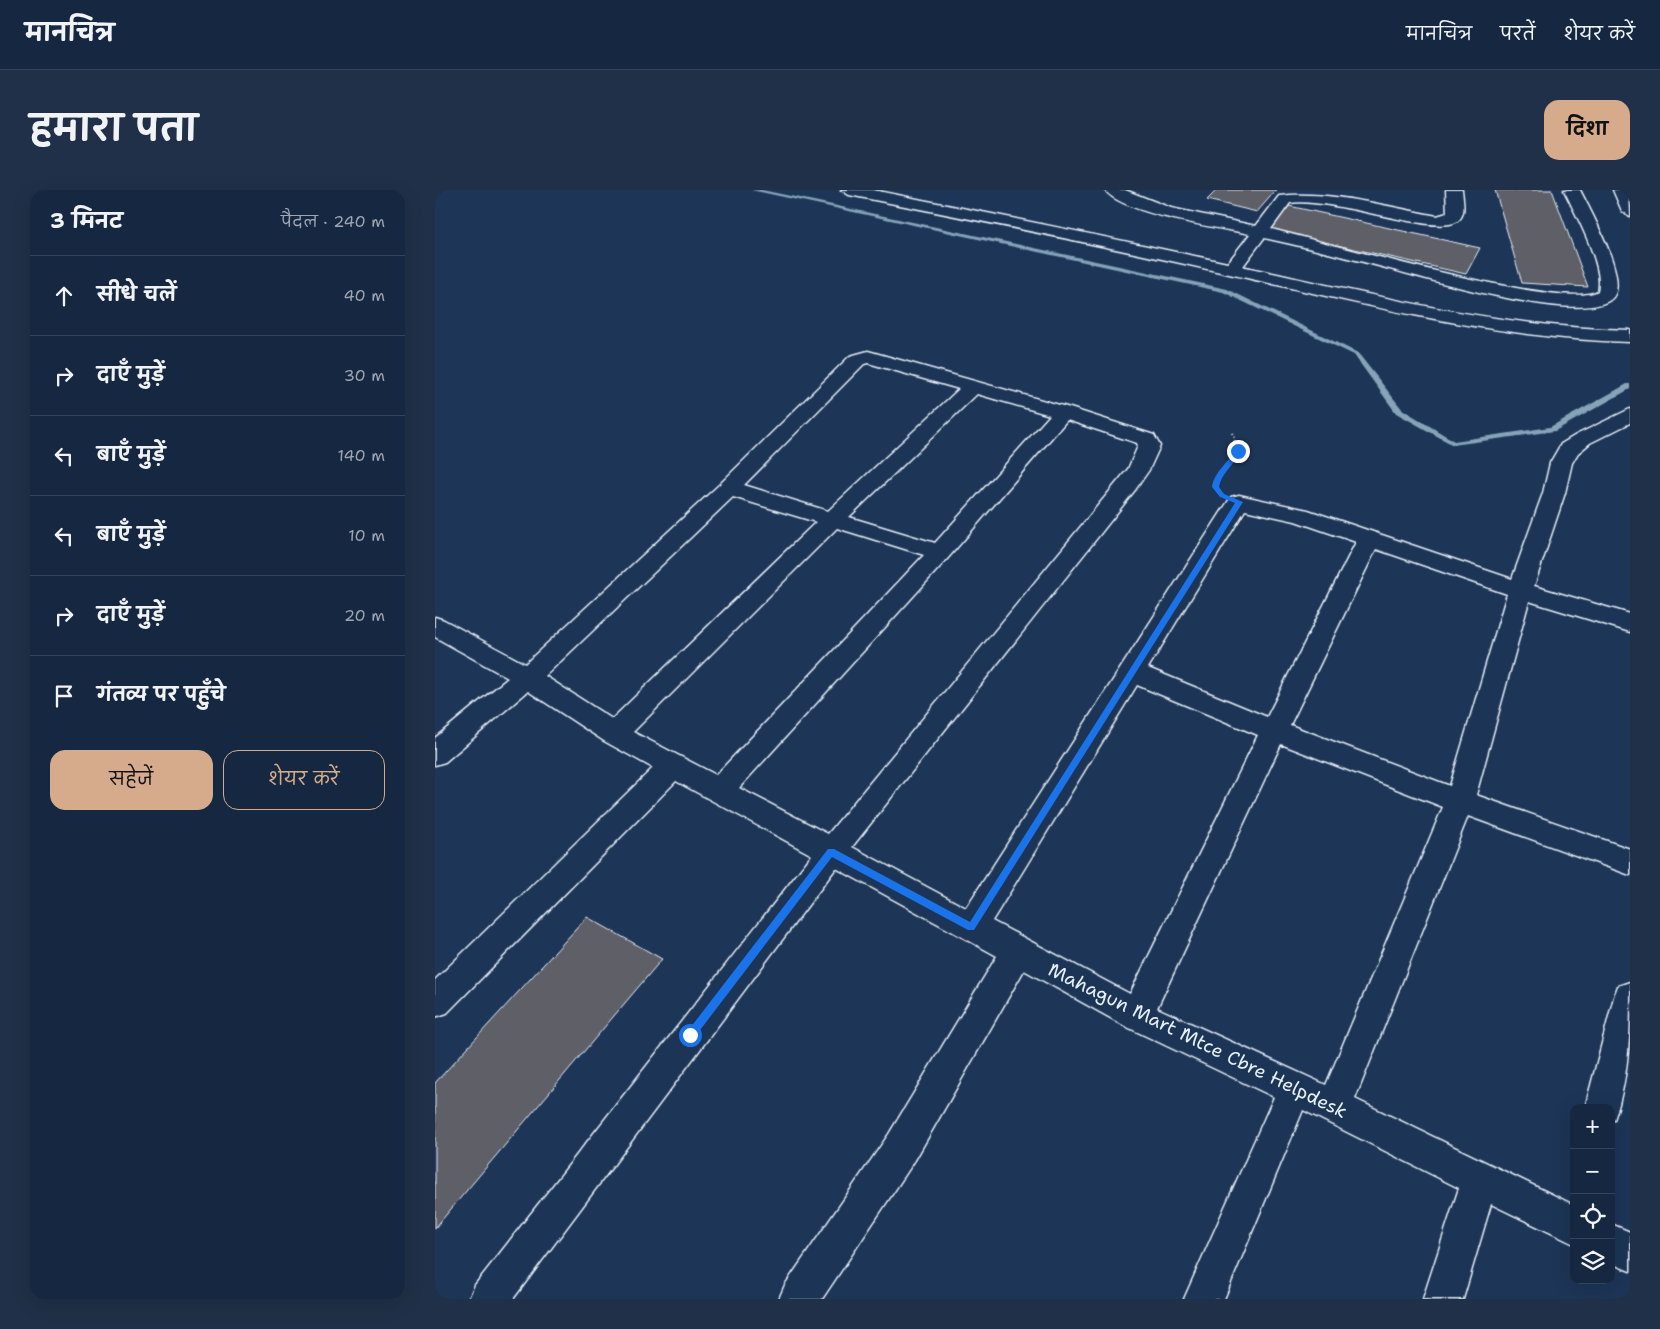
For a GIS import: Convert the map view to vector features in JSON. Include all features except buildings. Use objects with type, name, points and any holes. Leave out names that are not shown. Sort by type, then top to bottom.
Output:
[{"type":"street","points":[[849,190],[1520,314],[1590,322],[1630,322]]},
{"type":"street","points":[[1113,190],[1130,200],[1150,207],[1259,231],[1516,295],[1555,300],[1596,299],[1606,295],[1609,289],[1607,270],[1573,190]]},
{"type":"street","points":[[1236,262],[1285,199],[1305,194],[1325,193],[1437,221],[1451,218],[1455,213],[1454,190]]},
{"type":"street","points":[[1621,190],[1630,211]]},
{"type":"street","points":[[942,192],[1236,262],[1366,299],[1545,332],[1630,336]]},
{"type":"street","points":[[435,754],[527,677],[729,488],[857,360],[868,357],[971,388],[1063,412],[1147,439],[1149,446],[1138,470],[831,852],[489,1299]]},
{"type":"street","points":[[614,734],[832,520],[971,388]]},
{"type":"street","points":[[719,791],[940,552],[1063,412]]},
{"type":"street","points":[[1334,1107],[1459,803],[1521,590],[1554,493],[1561,463],[1569,449],[1583,439],[1630,416]]},
{"type":"street","points":[[729,488],[940,552]]},
{"type":"street","points":[[971,927],[1133,673],[1239,502],[1300,514],[1521,590],[1630,623]]},
{"type":"street","points":[[1137,1015],[1273,732],[1370,537]]},
{"type":"street","name":"Mahagun Mart Mtce Cbre Helpdesk","points":[[435,626],[527,677],[614,734],[1137,1015],[1295,1088],[1480,1179],[1570,1221]]},
{"type":"street","points":[[1133,673],[1273,732],[1459,803],[1630,862]]},
{"type":"street","points":[[435,1002],[673,766]]},
{"type":"street","points":[[799,1299],[902,1147],[1017,952]]},
{"type":"street","points":[[1603,1104],[1630,997]]},
{"type":"street","points":[[1204,1299],[1295,1088]]},
{"type":"street","points":[[1443,1299],[1480,1179]]},
{"type":"street","points":[[1615,1245],[1630,1252]]},
{"type":"path","points":[[1232,433],[1237,442],[1238,451],[1234,459],[1217,479],[1215,487],[1222,496],[1239,502]]},
{"type":"waterway","points":[[754,190],[1225,290],[1356,354],[1399,411],[1453,443],[1552,429],[1630,386]]},
{"type":"route","points":[[690,1035],[831,852],[971,927],[1133,673],[1239,502],[1222,496],[1215,487],[1217,479],[1234,459],[1238,451]]}]
